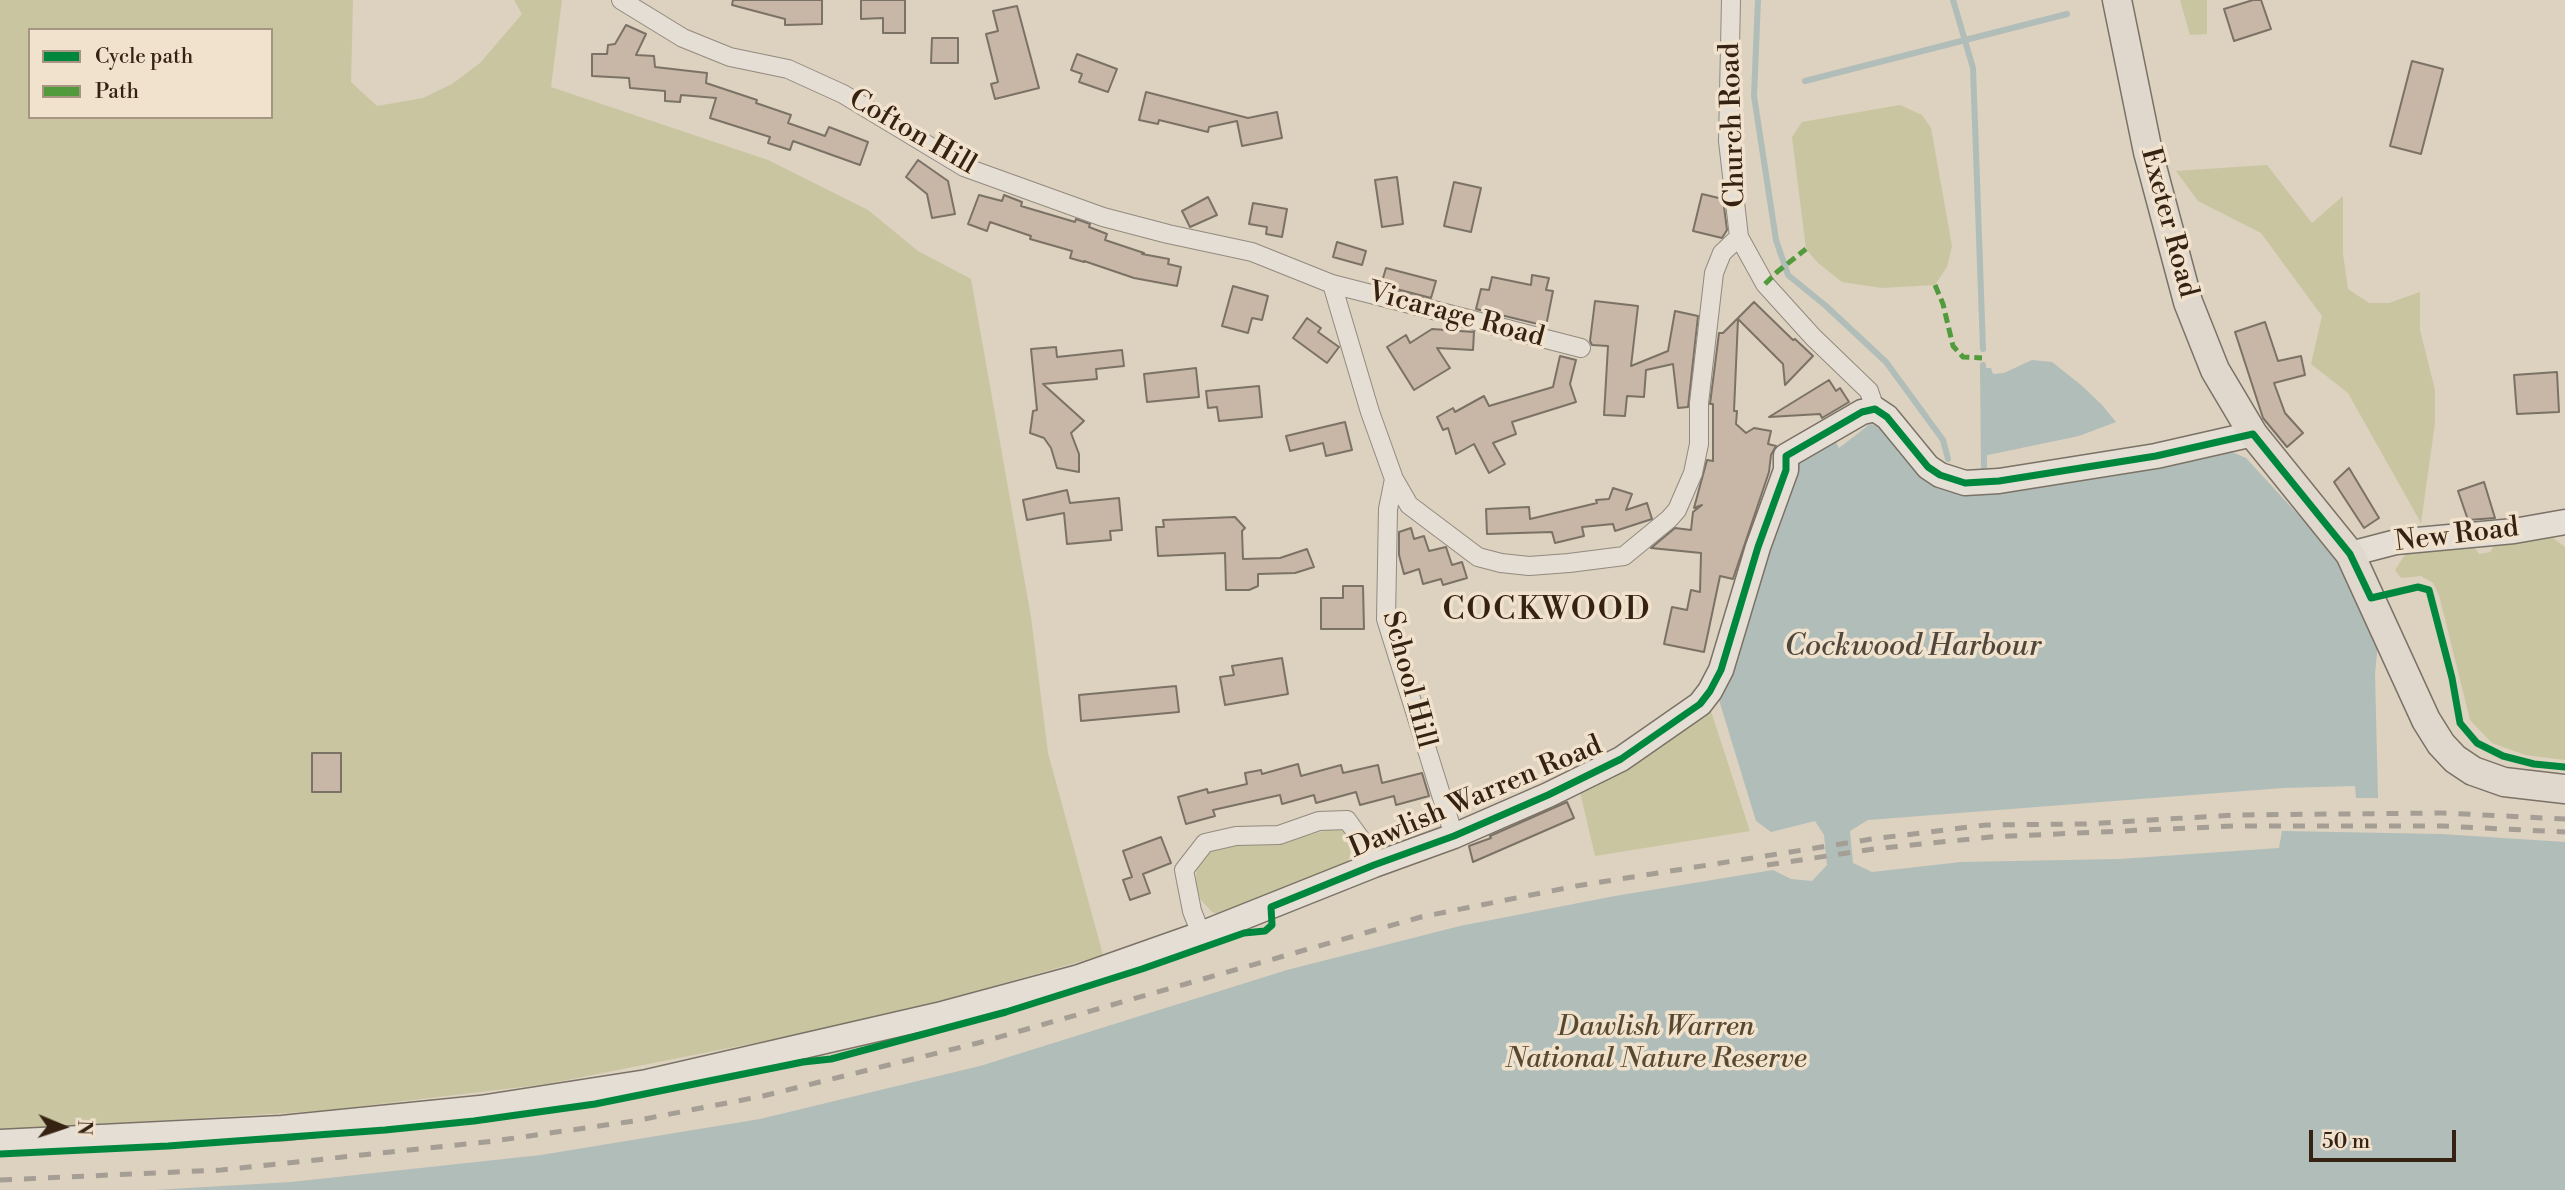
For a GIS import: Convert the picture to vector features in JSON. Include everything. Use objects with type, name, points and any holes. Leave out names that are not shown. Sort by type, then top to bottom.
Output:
[{"type":"main road","name":"Exeter Road","points":[[2117,0],[2148,152],[2188,302],[2215,370],[2253,434],[2350,554],[2426,720],[2441,744],[2455,759],[2473,771],[2504,782],[2565,789]]},
{"type":"street","name":"Cofton Hill","points":[[621,0],[683,38],[730,57],[788,69],[844,94],[964,167],[1103,217],[1252,252],[1332,284]]},
{"type":"street","name":"Church Road","points":[[1731,0],[1728,141],[1739,236],[1765,284],[1813,337],[1869,391],[1875,409]]},
{"type":"street","points":[[1332,284],[1370,412],[1394,480],[1409,505],[1478,557],[1501,563],[1530,566],[1625,556],[1677,510],[1693,472],[1699,444],[1699,403],[1714,273],[1722,254],[1739,236]]},
{"type":"street","name":"Vicarage Road","points":[[1332,284],[1581,348]]},
{"type":"street","points":[[1875,409],[1887,417],[1928,467],[1940,475],[1965,483],[1999,481],[2156,456],[2253,434]]},
{"type":"street","name":"Dawlish Warren Road","points":[[0,1142],[282,1128],[480,1108],[647,1082],[800,1049],[989,1003],[1079,977],[1201,934],[1454,836],[1548,795],[1621,759],[1700,704],[1721,670],[1758,547],[1786,470],[1786,456],[1862,412],[1875,409]]},
{"type":"street","name":"School Hill","points":[[1394,480],[1388,509],[1386,618],[1454,836]]},
{"type":"street","name":"New Road","points":[[2350,554],[2396,542],[2514,531],[2565,522]]},
{"type":"street","points":[[1201,934],[1192,911],[1184,870],[1205,843],[1236,836],[1279,835],[1319,821],[1347,820],[1374,865]]},
{"type":"shaded area","points":[[0,0],[353,0],[351,82],[377,106],[423,98],[452,84],[480,63],[522,14],[514,0],[562,0],[551,87],[768,160],[868,210],[918,251],[971,279],[1031,617],[1048,753],[1103,955],[955,997],[795,1035],[547,1084],[321,1111],[0,1130]]},
{"type":"shaded area","points":[[2180,0],[2207,0],[2207,34],[2190,35]]},
{"type":"shaded area","points":[[1900,105],[1922,115],[1931,128],[1952,246],[1947,267],[1935,285],[1882,288],[1842,282],[1818,263],[1806,249],[1792,137],[1802,122]]},
{"type":"shaded area","points":[[2267,165],[2312,223],[2343,196],[2343,254],[2348,289],[2369,303],[2389,303],[2420,292],[2420,330],[2435,390],[2435,423],[2421,523],[2348,393],[2311,364],[2322,316],[2261,233],[2198,201],[2176,171]]},
{"type":"shaded area","points":[[2549,535],[2565,547],[2565,760],[2525,755],[2492,743],[2470,720],[2439,595],[2433,583],[2421,576],[2401,578],[2395,570],[2408,550],[2472,544],[2479,554],[2490,552],[2497,542]]},
{"type":"shaded area","points":[[1708,702],[1750,831],[1595,856],[1580,792]]},
{"type":"shaded area","points":[[1338,827],[1346,830],[1352,843],[1345,867],[1221,915],[1212,912],[1200,899],[1195,883],[1197,867],[1210,850],[1233,843],[1274,845]]},
{"type":"water","points":[[2032,360],[2052,362],[2081,385],[2116,422],[2079,436],[1983,456],[1981,368],[1991,368],[1993,374],[2004,373]]},
{"type":"water","name":"Cockwood Harbour","points":[[1870,424],[1879,426],[1899,453],[1919,471],[1997,490],[2232,452],[2246,458],[2337,557],[2378,643],[2375,674],[2378,798],[2356,798],[2355,786],[2283,788],[1868,820],[1850,831],[1853,863],[1872,872],[1961,862],[2120,859],[2279,848],[2282,831],[2441,834],[2565,842],[2565,1190],[154,1190],[291,1182],[541,1155],[760,1119],[980,1066],[1287,970],[1460,926],[1615,896],[1773,870],[1791,879],[1812,881],[1827,865],[1824,835],[1815,821],[1771,832],[1756,821],[1719,700],[1772,544],[1796,460],[1833,436],[1839,448]]},
{"type":"building","points":[[733,0],[822,0],[822,24],[785,25],[785,19],[732,5]]},
{"type":"building","points":[[861,0],[905,0],[905,33],[883,33],[883,18],[861,19]]},
{"type":"building","points":[[2261,0],[2271,29],[2234,41],[2224,9]]},
{"type":"building","points":[[1017,6],[1039,88],[995,99],[991,84],[998,82],[986,34],[998,31],[993,11]]},
{"type":"building","points":[[626,25],[646,34],[636,55],[654,56],[655,67],[707,73],[706,83],[791,115],[788,123],[825,136],[829,127],[868,142],[860,165],[793,141],[790,150],[768,143],[770,137],[710,118],[716,98],[681,95],[680,102],[665,101],[665,91],[630,88],[629,78],[592,76],[592,54],[607,54],[608,45],[615,44]]},
{"type":"building","points":[[932,38],[958,38],[958,63],[931,63]]},
{"type":"building","points":[[1077,54],[1117,69],[1108,92],[1079,82],[1082,74],[1071,70]]},
{"type":"building","points":[[2412,61],[2443,69],[2421,154],[2390,146]]},
{"type":"building","points":[[1146,92],[1248,118],[1277,112],[1282,138],[1242,146],[1237,121],[1209,127],[1208,132],[1159,120],[1158,124],[1139,120]]},
{"type":"building","points":[[918,160],[948,181],[955,214],[932,218],[927,194],[906,177]]},
{"type":"building","points":[[1397,177],[1403,224],[1382,227],[1375,180]]},
{"type":"building","points":[[1454,182],[1481,188],[1471,232],[1444,226]]},
{"type":"building","points":[[1702,194],[1723,199],[1727,230],[1722,238],[1693,231]]},
{"type":"building","points":[[979,195],[1002,201],[1004,195],[1022,202],[1021,206],[1075,222],[1076,219],[1107,234],[1105,240],[1144,253],[1142,254],[1169,259],[1168,264],[1181,267],[1177,286],[1134,278],[1070,258],[1072,251],[1030,239],[1031,236],[990,222],[987,231],[968,224]]},
{"type":"building","points":[[1208,197],[1217,215],[1190,227],[1182,211]]},
{"type":"building","points":[[1253,203],[1287,209],[1282,237],[1266,234],[1267,227],[1249,224]]},
{"type":"building","points":[[1337,242],[1366,251],[1362,265],[1333,257]]},
{"type":"building","points":[[1386,268],[1436,281],[1431,298],[1381,285]]},
{"type":"building","points":[[1532,275],[1549,278],[1546,290],[1553,291],[1546,326],[1476,309],[1481,289],[1489,290],[1492,277],[1531,285]]},
{"type":"building","points":[[1233,286],[1268,296],[1262,320],[1252,318],[1248,333],[1222,326]]},
{"type":"building","points":[[1595,301],[1638,306],[1631,366],[1668,351],[1675,311],[1698,316],[1688,407],[1678,408],[1673,364],[1646,370],[1644,397],[1627,396],[1625,416],[1604,415],[1608,346],[1592,345],[1590,341]]},
{"type":"building","points":[[1754,302],[1813,356],[1785,385],[1783,364],[1738,319],[1734,411],[1737,411],[1736,424],[1746,433],[1754,428],[1771,431],[1768,444],[1776,446],[1733,579],[1720,576],[1704,652],[1664,644],[1672,607],[1687,610],[1691,590],[1700,592],[1701,553],[1651,548],[1675,528],[1691,530],[1693,512],[1702,505],[1694,508],[1707,460],[1713,461],[1713,404],[1710,404],[1719,333],[1723,333]]},
{"type":"building","points":[[1307,318],[1321,328],[1318,332],[1339,347],[1327,363],[1293,338]]},
{"type":"building","points":[[2265,322],[2278,361],[2301,356],[2305,375],[2274,383],[2285,413],[2303,433],[2287,447],[2263,418],[2235,332]]},
{"type":"building","points":[[1432,329],[1474,332],[1473,350],[1437,348],[1450,368],[1414,390],[1387,347],[1406,335],[1410,343]]},
{"type":"building","points":[[1056,347],[1057,357],[1122,350],[1124,366],[1096,369],[1097,379],[1043,384],[1084,421],[1071,433],[1079,454],[1079,472],[1057,468],[1051,448],[1044,438],[1030,433],[1033,411],[1037,410],[1031,349]]},
{"type":"building","points":[[1560,356],[1576,360],[1570,384],[1576,402],[1512,422],[1516,434],[1493,443],[1505,464],[1489,473],[1474,444],[1456,454],[1448,428],[1443,430],[1437,417],[1453,408],[1455,412],[1484,396],[1489,406],[1553,387]]},
{"type":"building","points":[[1196,368],[1199,397],[1147,402],[1144,374]]},
{"type":"building","points":[[2557,372],[2559,412],[2517,414],[2514,375]]},
{"type":"building","points":[[1829,380],[1836,391],[1840,388],[1849,402],[1822,418],[1820,414],[1769,417]]},
{"type":"building","points":[[1259,386],[1262,417],[1219,421],[1217,407],[1208,408],[1206,391]]},
{"type":"building","points":[[1345,422],[1352,450],[1326,456],[1323,443],[1290,451],[1286,436]]},
{"type":"building","points":[[2349,468],[2379,518],[2364,528],[2334,482]]},
{"type":"building","points":[[2484,482],[2495,518],[2468,520],[2458,491]]},
{"type":"building","points":[[1613,488],[1632,494],[1626,510],[1647,503],[1652,519],[1615,531],[1613,524],[1582,527],[1584,536],[1555,543],[1552,532],[1487,534],[1486,509],[1529,507],[1530,519],[1597,503],[1596,500],[1609,499]]},
{"type":"building","points":[[1067,490],[1070,503],[1119,498],[1122,530],[1110,531],[1111,540],[1067,544],[1064,513],[1027,520],[1023,500]]},
{"type":"building","points":[[1235,517],[1245,528],[1242,531],[1243,559],[1280,558],[1307,549],[1314,567],[1295,573],[1258,574],[1258,586],[1249,590],[1226,590],[1225,553],[1158,556],[1156,527],[1164,527],[1163,520]]},
{"type":"building","points":[[1411,528],[1414,539],[1424,536],[1429,551],[1446,547],[1452,565],[1462,562],[1467,578],[1443,585],[1441,579],[1423,584],[1419,569],[1404,574],[1399,555],[1399,532]]},
{"type":"building","points":[[1343,586],[1363,586],[1364,629],[1321,629],[1321,598],[1343,598]]},
{"type":"building","points":[[1282,658],[1288,694],[1225,705],[1220,677],[1234,675],[1232,666]]},
{"type":"building","points":[[1176,686],[1179,712],[1081,721],[1079,695]]},
{"type":"building","points":[[312,753],[341,753],[341,792],[312,792]]},
{"type":"building","points":[[1298,764],[1301,776],[1341,765],[1343,773],[1378,765],[1382,783],[1422,773],[1429,796],[1396,805],[1394,796],[1360,805],[1356,792],[1316,803],[1314,795],[1282,804],[1280,795],[1213,810],[1215,816],[1186,824],[1178,797],[1207,789],[1208,793],[1247,784],[1245,773],[1261,770],[1262,774]]},
{"type":"building","points":[[1567,802],[1574,818],[1473,862],[1469,846]]},
{"type":"building","points":[[1161,837],[1171,863],[1143,874],[1150,893],[1130,900],[1123,880],[1132,877],[1123,851]]},
{"type":"waterway","points":[[1758,0],[1754,96],[1776,240],[1788,275],[1886,362],[1943,440],[1948,459]]},
{"type":"waterway","points":[[1953,0],[1973,68],[1983,349]]},
{"type":"waterway","points":[[1805,81],[2067,14]]},
{"type":"waterway","points":[[1983,365],[1984,467]]},
{"type":"railway","points":[[0,1180],[221,1170],[494,1141],[634,1121],[763,1096],[978,1043],[1421,917],[1576,886],[1872,839],[1986,825],[2086,824],[2234,815],[2443,813],[2565,819]]},
{"type":"railway","points":[[1767,865],[1874,849],[1990,837],[2234,826],[2443,826],[2565,832]]},
{"type":"marked path","points":[[1765,284],[1806,249]]},
{"type":"marked path","points":[[1935,285],[1943,304],[1953,346],[1963,357],[1982,358]]},
{"type":"cycle path","points":[[0,1154],[168,1146],[385,1130],[595,1104],[803,1062],[831,1059],[1006,1012],[1244,933],[1265,931],[1272,925],[1271,907],[1454,836],[1548,795],[1621,759],[1700,704],[1721,670],[1758,547],[1786,470],[1786,456],[1862,412],[1875,409],[1887,417],[1928,467],[1940,475],[1965,483],[1999,481],[2156,456],[2253,434],[2350,554],[2371,598],[2418,587],[2429,590],[2452,678],[2460,723],[2477,743],[2503,756],[2534,764],[2565,767]]},
{"type":"district","name":"COCKWOOD","points":[[1547,611]]},
{"type":"park label","name":"Dawlish Warren National Nature Reserve","points":[[1656,1044]]}]
